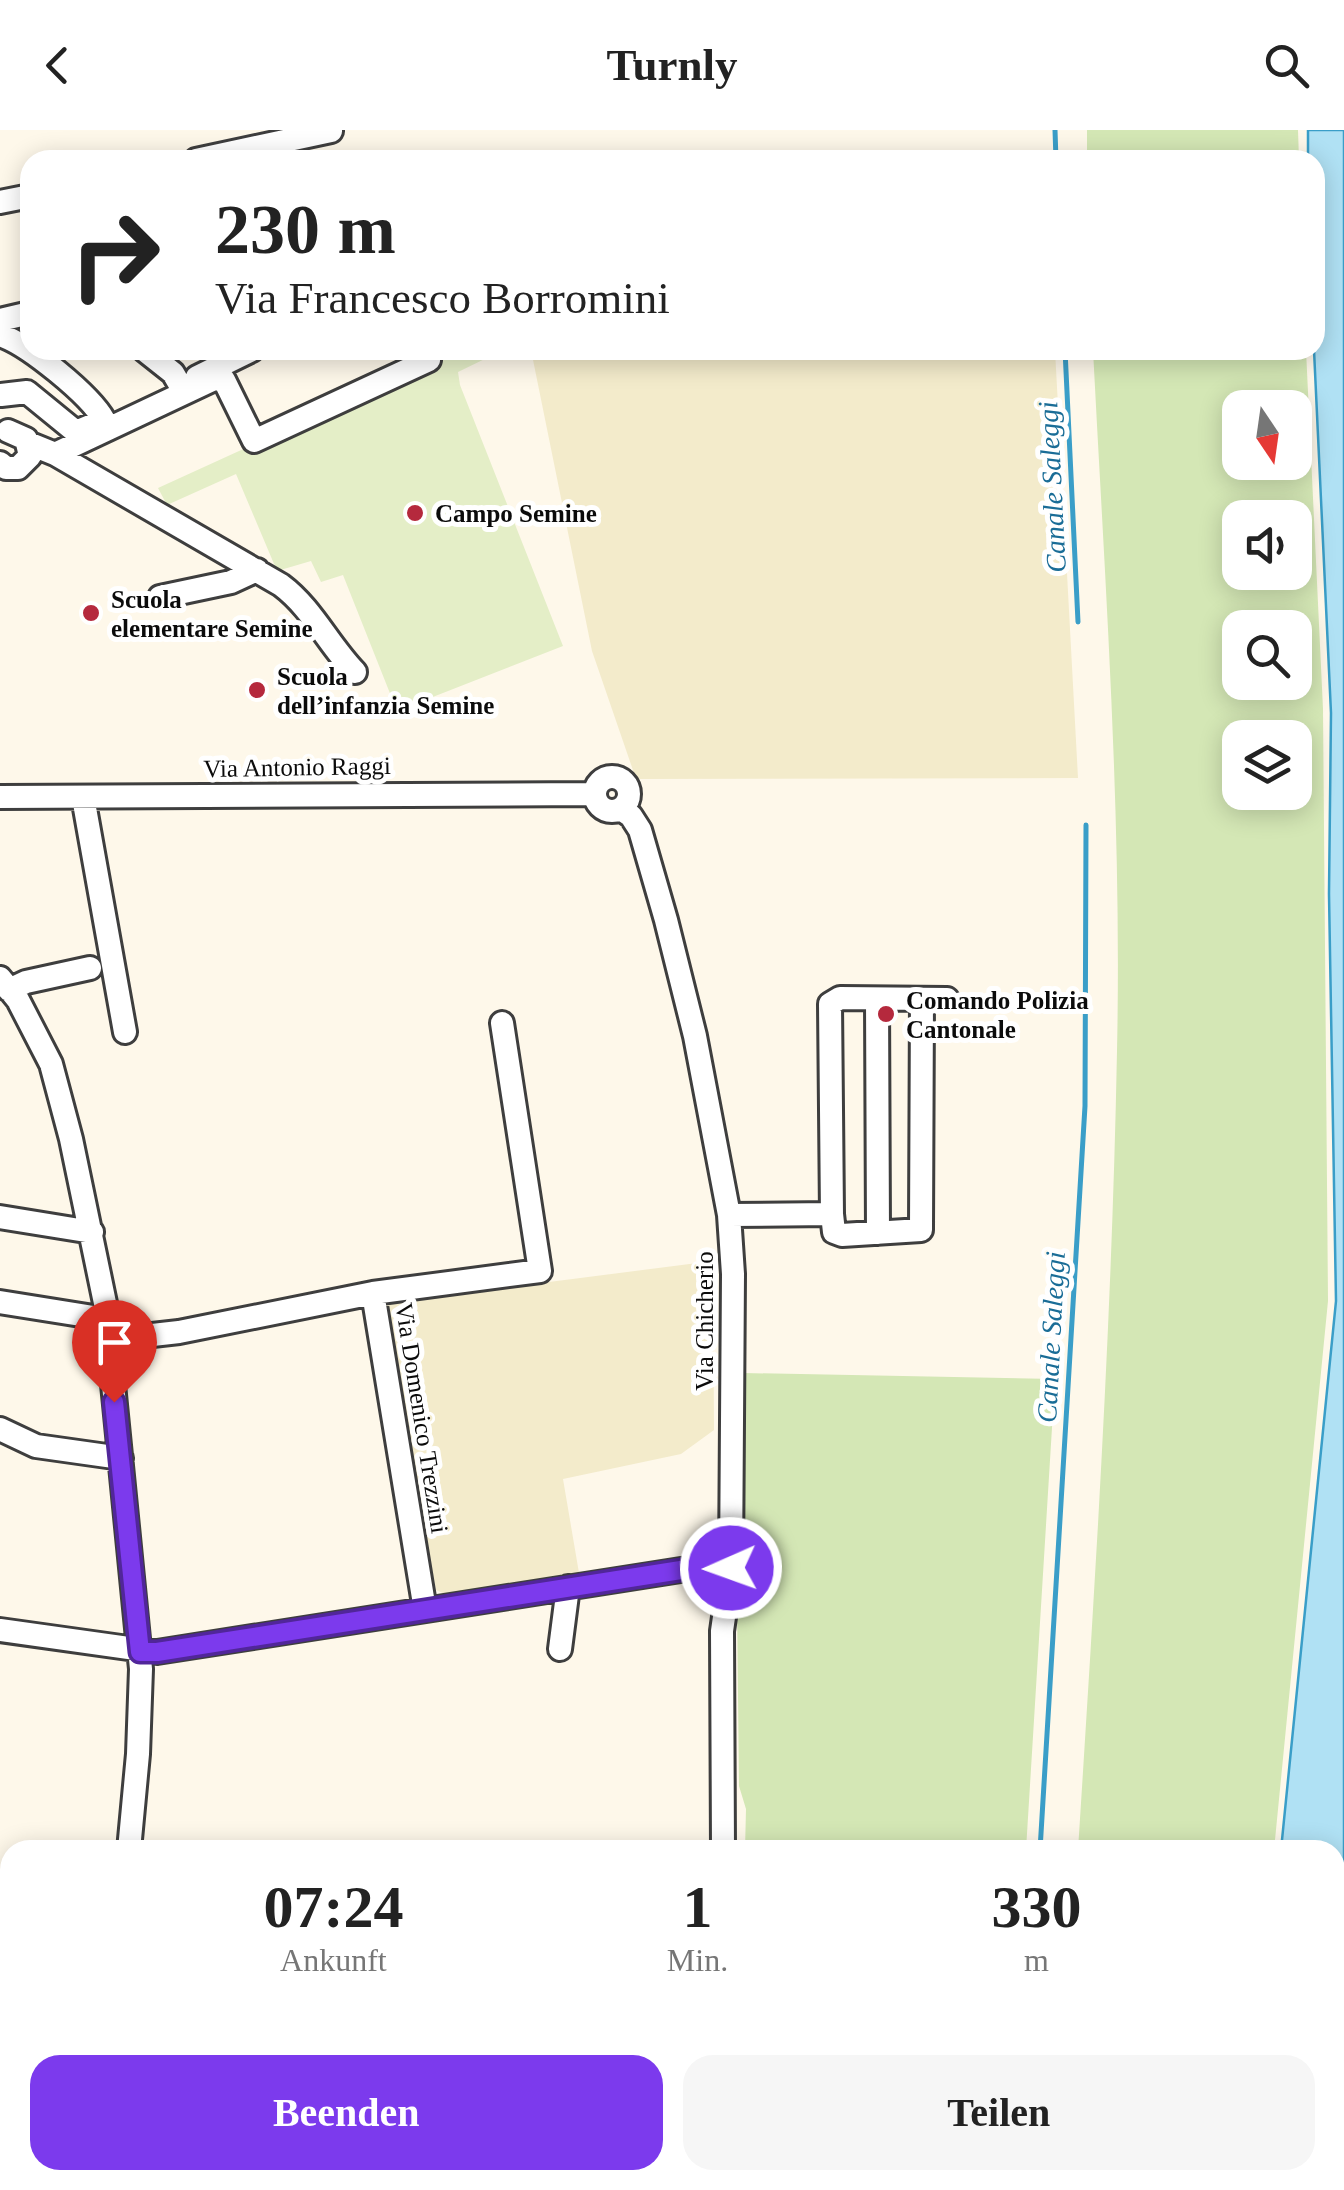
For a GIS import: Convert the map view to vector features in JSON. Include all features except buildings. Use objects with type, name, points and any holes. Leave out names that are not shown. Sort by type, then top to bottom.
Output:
[{"type":"street","points":[[242,150],[330,131]]},
{"type":"street","points":[[39,360],[95,404],[104,420]]},
{"type":"street","points":[[157,360],[173,373],[180,385]]},
{"type":"street","points":[[0,463],[12,469],[24,466],[30,456],[12,438],[1,391],[28,392],[76,432],[231,360]]},
{"type":"street","points":[[55,454],[214,379],[224,380],[230,389],[254,441],[430,360]]},
{"type":"street","points":[[12,438],[55,454],[300,598],[334,649],[355,672]]},
{"type":"street","points":[[160,597],[230,582],[258,570]]},
{"type":"street","name":"Via Antonio Raggi","points":[[0,798],[594,794],[601,808],[621,808]]},
{"type":"street","points":[[83,796],[125,1032]]},
{"type":"street","name":"Via Chicherio","points":[[621,808],[640,830],[666,920],[695,1036],[729,1215],[731,1568],[722,1631],[723,1840]]},
{"type":"street","points":[[90,968],[4,984],[51,1064],[92,1232],[107,1330],[140,1652],[138,1754],[130,1840]]},
{"type":"street","points":[[922,999],[922,1227],[913,1233],[837,1234],[832,1214],[830,1004],[840,998],[922,999],[948,1000]]},
{"type":"street","points":[[877,999],[878,1234]]},
{"type":"street","name":"Via Domenico Trezzini","points":[[426,1610],[373,1293],[540,1271],[502,1023]]},
{"type":"street","points":[[729,1215],[832,1214]]},
{"type":"street","points":[[0,1217],[92,1232]]},
{"type":"street","points":[[0,1302],[107,1330],[179,1332],[373,1293]]},
{"type":"street","points":[[0,1429],[36,1446],[122,1458]]},
{"type":"street","points":[[0,1630],[157,1652],[700,1567],[731,1568]]},
{"type":"street","points":[[560,1649],[568,1587]]},
{"type":"shaded area","points":[[533,360],[1056,360],[1078,778],[636,779],[592,651]]},
{"type":"shaded area","points":[[713,1261],[714,1430],[681,1454],[563,1479],[579,1573],[445,1594],[436,1590],[377,1304]]},
{"type":"green space","points":[[1087,130],[1298,130],[1299,150],[1087,150]]},
{"type":"green space","name":"Campo Semine","points":[[439,360],[483,360],[458,372],[460,385],[563,646],[397,711],[343,575],[321,582],[311,561],[277,571],[236,474],[167,505],[158,488]]},
{"type":"green space","points":[[1094,360],[1306,360],[1308,390],[1222,390],[1222,480],[1312,480],[1312,477],[1323,709],[1328,1301],[1275,1840],[1079,1840],[1115,1151],[1115,788]]},
{"type":"green space","points":[[743,1373],[1055,1379],[1027,1840],[745,1840],[746,1809],[739,1786],[737,1604],[743,1569]]},
{"type":"water","points":[[1308,130],[1344,130],[1344,1840],[1282,1840],[1336,1301],[1329,894],[1331,713],[1314,360],[1325,360],[1325,150],[1308,150]]},
{"type":"waterway","name":"Canale Saleggi","points":[[1055,130],[1056,150]]},
{"type":"waterway","name":"Canale Saleggi","points":[[1065,360],[1078,622]]},
{"type":"waterway","name":"Canale Saleggi","points":[[1041,1840],[1085,1106],[1086,825]]},
{"type":"place","name":"Campo Semine","points":[[415,513]]},
{"type":"place","name":"Scuola elementare Semine","points":[[91,613]]},
{"type":"place","name":"Scuola dell’infanzia Semine","points":[[257,690]]},
{"type":"place","name":"Comando Polizia Cantonale","points":[[886,1014]]},
{"type":"route","points":[[114,1402],[140,1652],[700,1567],[731,1568]]}]
